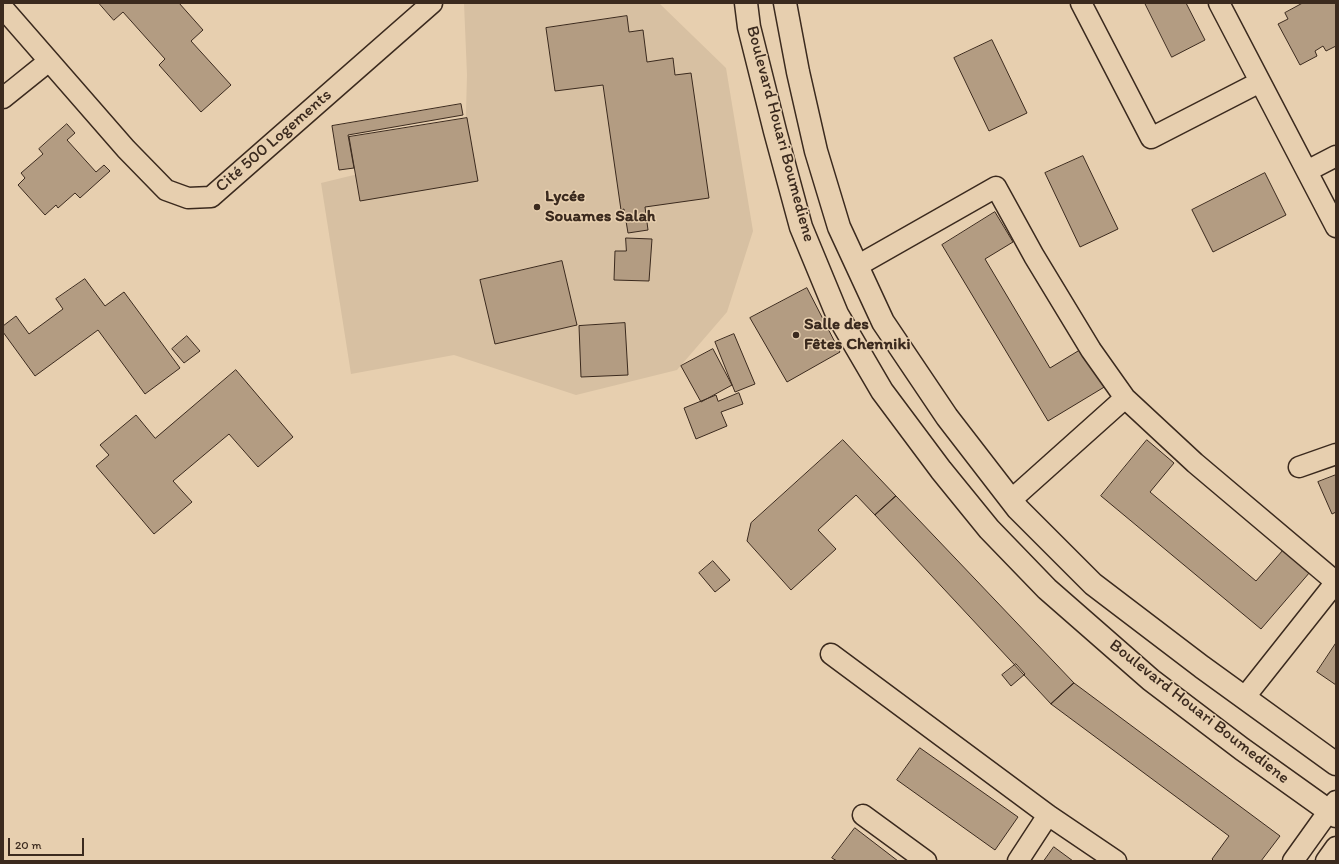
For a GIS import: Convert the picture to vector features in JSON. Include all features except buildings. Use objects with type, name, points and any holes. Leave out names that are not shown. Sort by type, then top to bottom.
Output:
[{"type":"main road","name":"Boulevard Houari Boumediene","points":[[746,3],[749,26],[801,227],[837,314],[882,391],[940,470],[984,523],[1047,590],[1150,680],[1242,749],[1334,809]]},
{"type":"main road","name":"Boulevard Houari Boumediene","points":[[785,3],[798,72],[816,151],[839,227],[883,322],[947,417],[1018,509],[1093,584],[1244,698],[1336,764]]},
{"type":"street","name":"Cité 500 Logements","points":[[3,8],[126,148],[166,190],[188,198],[211,197],[432,3]]},
{"type":"street","points":[[1081,3],[1151,138],[1260,82]]},
{"type":"street","points":[[1219,3],[1336,226]]},
{"type":"street","points":[[3,98],[49,61]]},
{"type":"street","points":[[1307,170],[1336,156]]},
{"type":"street","points":[[858,266],[996,187],[1034,256],[1091,350],[1125,398],[1195,463],[1336,582],[1244,698]]},
{"type":"street","points":[[1011,500],[1125,398]]},
{"type":"street","points":[[1299,467],[1336,454]]},
{"type":"street","points":[[831,654],[1048,815],[1116,861]]},
{"type":"street","points":[[1293,861],[1334,809]]},
{"type":"street","points":[[863,815],[926,861]]},
{"type":"street","points":[[1018,861],[1048,815]]},
{"type":"street","points":[[1326,861],[1336,847]]},
{"type":"shaded area","name":"Lycée Souames Salah","points":[[464,3],[659,3],[726,68],[753,231],[727,312],[677,370],[576,395],[454,355],[351,374],[321,183],[465,148],[467,75]]},
{"type":"place","name":"Lycée Souames Salah","points":[[537,207]]},
{"type":"place","name":"Salle des Fêtes Chenniki","points":[[796,335]]}]
